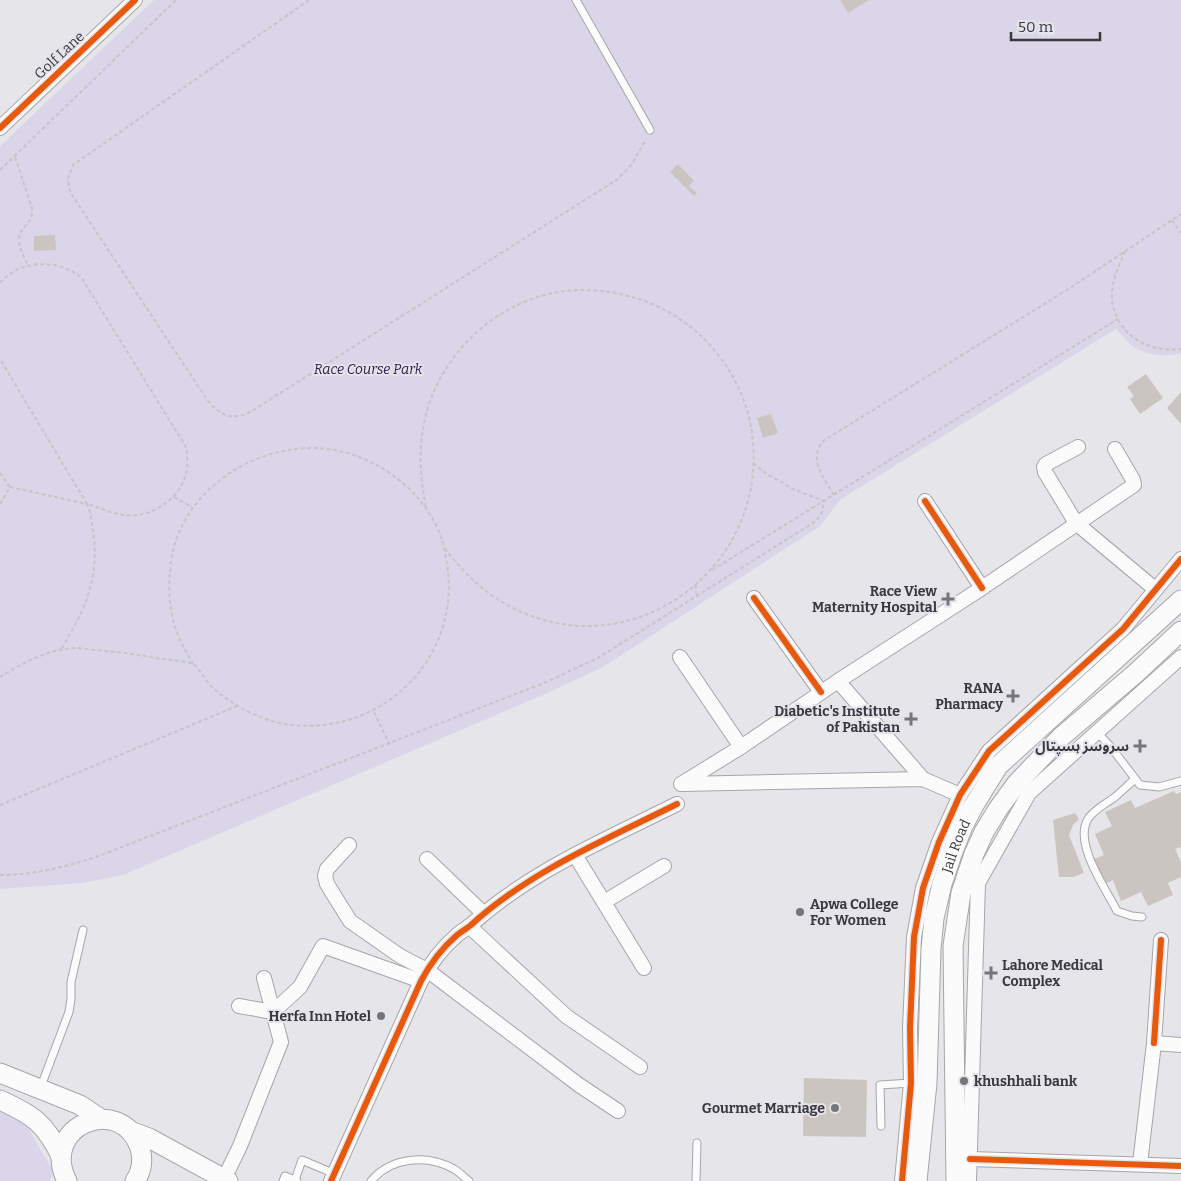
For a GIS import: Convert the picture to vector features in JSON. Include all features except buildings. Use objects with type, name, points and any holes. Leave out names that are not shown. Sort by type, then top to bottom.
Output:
[{"type":"main road","name":"Jail Road","points":[[917,1181],[919,1083],[934,918],[942,884],[952,854],[974,805],[998,766],[1181,600]]},
{"type":"main road","name":"Jail Road","points":[[956,1181],[953,946],[961,894],[974,854],[984,832],[998,809],[1061,737],[1136,673],[1181,631]]},
{"type":"main road","points":[[0,1073],[80,1105],[100,1119]]},
{"type":"main road","points":[[0,1100],[26,1112],[37,1121],[54,1142],[61,1156]]},
{"type":"main road","points":[[66,1181],[61,1165],[61,1156],[63,1145],[69,1134],[78,1126],[100,1119],[116,1122],[226,1180]]},
{"type":"main road","points":[[130,1130],[137,1140],[141,1152],[142,1165],[135,1181]]},
{"type":"main road","points":[[919,1156],[926,1181]]},
{"type":"street","name":"Golf Lane","points":[[0,128],[136,0]]},
{"type":"street","points":[[1078,447],[1046,464],[1044,467],[1045,472],[1076,523],[1151,594],[1164,615]]},
{"type":"street","points":[[960,795],[923,779],[681,784],[741,747],[838,681],[982,588],[1134,485],[1115,449]]},
{"type":"street","points":[[925,500],[982,588]]},
{"type":"street","points":[[902,1181],[919,1083],[910,1028],[914,937],[923,888],[939,842],[960,795],[989,751],[1123,629],[1181,558]]},
{"type":"street","points":[[754,598],[822,692]]},
{"type":"street","points":[[969,1181],[978,883],[1028,793],[1098,733],[1181,657]]},
{"type":"street","points":[[680,658],[741,747]]},
{"type":"street","points":[[838,681],[923,779]]},
{"type":"street","points":[[333,1177],[424,975],[444,948],[483,913],[529,881],[575,855],[677,804]]},
{"type":"street","points":[[349,845],[327,869],[325,876],[327,884],[350,920],[424,975],[618,1111]]},
{"type":"street","points":[[575,855],[644,968]]},
{"type":"street","points":[[427,859],[483,913]]},
{"type":"street","points":[[604,902],[664,866]]},
{"type":"street","points":[[469,926],[566,1016],[640,1067]]},
{"type":"street","points":[[1140,1164],[1154,1043],[1161,940]]},
{"type":"street","points":[[273,1012],[300,987],[323,946],[424,975]]},
{"type":"street","points":[[226,1180],[281,1042],[264,978]]},
{"type":"street","points":[[239,1006],[273,1012]]},
{"type":"street","points":[[1154,1043],[1181,1045]]},
{"type":"street","points":[[970,1159],[1181,1166]]},
{"type":"lane","points":[[576,0],[650,130]]},
{"type":"lane","points":[[1098,733],[1140,785],[1159,787],[1181,781]]},
{"type":"lane","points":[[1135,779],[1114,798],[1095,811],[1088,819],[1084,831],[1084,842],[1088,856],[1117,911],[1132,916],[1142,916]]},
{"type":"lane","points":[[40,1090],[54,1056],[68,1012],[71,998],[71,982],[83,930]]},
{"type":"lane","points":[[881,1126],[880,1084],[919,1083]]},
{"type":"lane","points":[[696,1181],[697,1143]]},
{"type":"lane","points":[[371,1181],[394,1164],[414,1159],[436,1161],[455,1169],[469,1181]]},
{"type":"lane","points":[[283,1181],[285,1176],[296,1181],[302,1160],[333,1177]]},
{"type":"path","points":[[0,170],[176,0]]},
{"type":"path","points":[[309,0],[73,165],[68,179],[70,192],[208,401],[217,411],[225,416],[244,416],[618,179],[632,164],[650,130]]},
{"type":"path","points":[[14,156],[32,208],[33,217],[19,236],[28,266]]},
{"type":"path","points":[[834,494],[816,464],[818,447],[823,441],[1067,290],[1181,214]]},
{"type":"path","points":[[1172,220],[1181,233]]},
{"type":"path","points":[[1125,250],[1114,279],[1112,292],[1113,306],[1118,319],[1130,334],[1145,345],[1158,349],[1181,349]]},
{"type":"path","points":[[0,282],[14,271],[28,266],[51,264],[64,267],[81,277],[186,447],[186,473],[182,485],[174,497],[152,511],[138,514],[125,515],[87,504],[10,487],[0,473]]},
{"type":"path","points":[[426,509],[420,469],[422,434],[430,400],[446,369],[467,341],[494,319],[525,302],[558,293],[593,290],[628,295],[660,307],[676,316],[715,350],[726,364],[742,395],[752,429],[754,464],[744,516],[729,547],[710,572],[696,585],[666,606],[633,619],[599,625],[564,624],[530,615],[499,600],[471,578],[445,548]]},
{"type":"path","points":[[710,572],[1118,319]]},
{"type":"path","points":[[0,359],[87,504],[91,514],[95,570],[88,599],[78,621],[60,651]]},
{"type":"path","points":[[296,448],[325,449],[348,454],[385,468],[408,487],[426,509],[438,528],[445,548],[450,580],[447,612],[438,642],[422,670],[400,693],[373,711],[347,721],[319,726],[290,725],[263,718],[237,706],[213,688],[193,664],[178,635],[170,602],[170,569],[177,537],[193,508],[214,484],[236,468],[266,454],[296,448]]},
{"type":"path","points":[[754,464],[793,489],[824,501]]},
{"type":"path","points":[[0,504],[10,487]]},
{"type":"path","points":[[174,497],[193,508]]},
{"type":"path","points":[[0,875],[54,870],[96,857],[544,683],[598,658],[816,521],[822,512],[824,501]]},
{"type":"path","points":[[696,585],[695,591],[698,596]]},
{"type":"path","points":[[0,677],[26,661],[75,648],[140,655],[193,664]]},
{"type":"path","points":[[0,805],[237,706]]},
{"type":"path","points":[[373,711],[389,743]]},
{"type":"green space","name":"Race Course Park","points":[[154,0],[1181,0],[1181,354],[1161,355],[1142,351],[1130,344],[1116,329],[841,499],[820,526],[603,667],[547,693],[123,875],[82,883],[0,889],[0,146]]},
{"type":"green space","points":[[0,1111],[24,1121],[53,1171],[50,1181],[0,1181]]},
{"type":"cycle path","points":[[0,128],[135,0]]},
{"type":"cycle path","points":[[925,501],[982,588]]},
{"type":"cycle path","points":[[902,1181],[911,1083],[910,1028],[914,937],[923,888],[939,842],[960,795],[989,751],[1123,629],[1181,559]]},
{"type":"cycle path","points":[[754,598],[821,692]]},
{"type":"cycle path","points":[[331,1181],[421,981],[445,946],[518,888],[544,872],[597,843],[677,804]]},
{"type":"cycle path","points":[[1154,1043],[1161,940]]},
{"type":"cycle path","points":[[970,1159],[1181,1166]]},
{"type":"place","name":"Race View Maternity Hospital","points":[[948,599]]},
{"type":"place","name":"RANA Pharmacy","points":[[1013,696]]},
{"type":"place","name":"Diabetic's Institute of Pakistan","points":[[911,719]]},
{"type":"place","name":"سروسز ہسپتال","points":[[1140,746]]},
{"type":"place","name":"Apwa College For Women","points":[[800,912]]},
{"type":"place","name":"Lahore Medical Complex","points":[[991,973]]},
{"type":"place","name":"Herfa Inn Hotel","points":[[381,1016]]},
{"type":"place","name":"khushhali bank","points":[[964,1081]]},
{"type":"place","name":"Gourmet Marriage","points":[[835,1108]]}]
